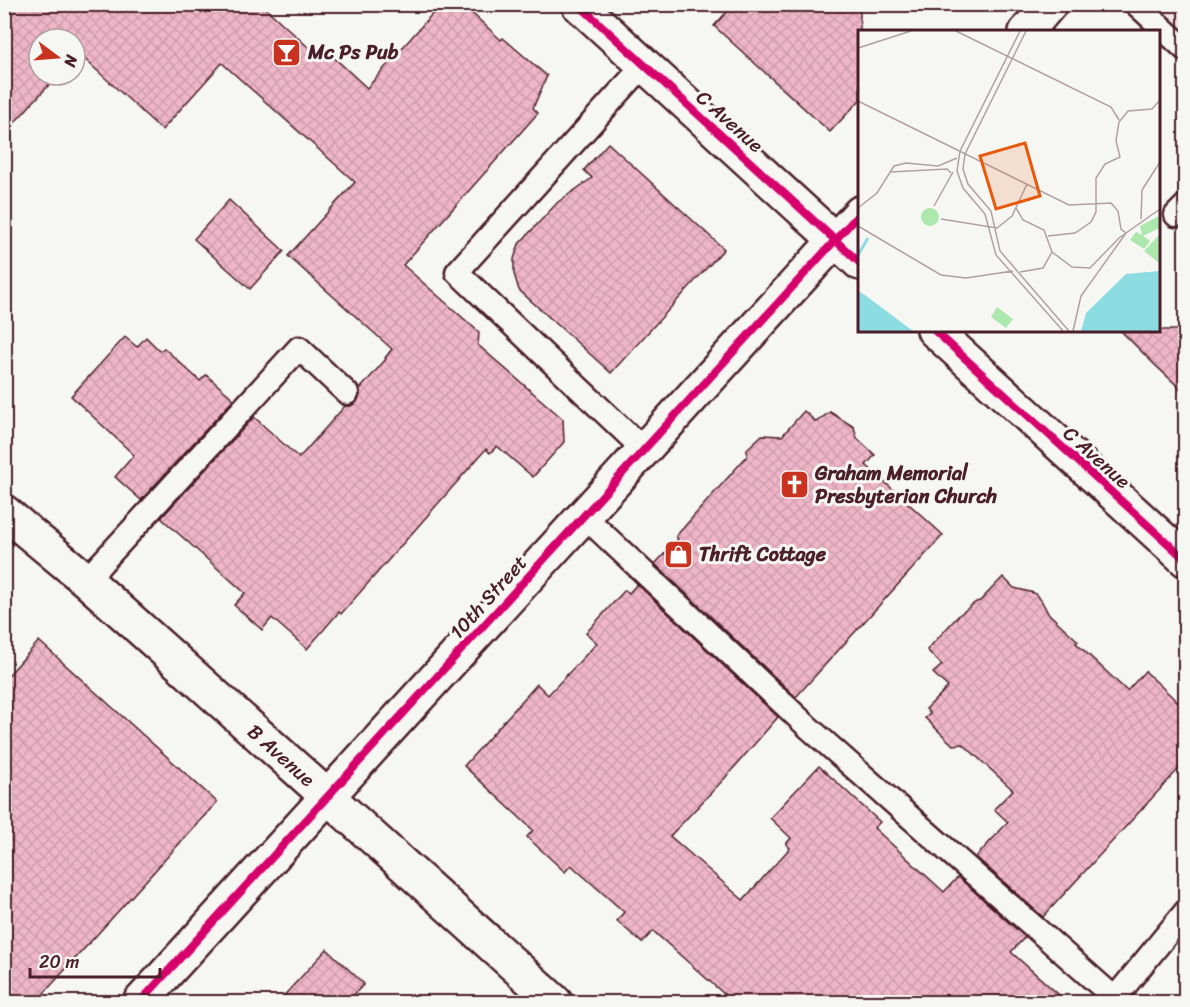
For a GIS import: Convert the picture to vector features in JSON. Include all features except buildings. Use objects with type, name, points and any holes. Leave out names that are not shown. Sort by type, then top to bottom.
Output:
[{"type":"street","name":"C Avenue","points":[[578,4],[858,261]]},
{"type":"street","points":[[1028,30],[1050,4]]},
{"type":"street","name":"10th Street","points":[[140,1002],[858,215]]},
{"type":"street","name":"C Avenue","points":[[936,332],[1185,560]]},
{"type":"street","name":"B Avenue","points":[[4,512],[86,580],[555,1002]]},
{"type":"lane","points":[[1136,4],[1185,50]]},
{"type":"lane","points":[[644,65],[457,272],[644,450]]},
{"type":"lane","points":[[86,580],[299,348],[347,393]]},
{"type":"lane","points":[[584,516],[808,727],[1117,1000],[1185,911]]},
{"type":"shaded area","points":[[1148,5],[1185,5],[1185,38]]},
{"type":"cycle path","points":[[578,4],[858,261]]},
{"type":"cycle path","points":[[140,1002],[858,215]]},
{"type":"cycle path","points":[[936,332],[1186,560]]},
{"type":"place","name":"Mc Ps Pub","points":[[287,52]]},
{"type":"place","name":"Graham Memorial Presbyterian Church","points":[[794,485]]},
{"type":"place","name":"Thrift Cottage","points":[[678,554]]}]
